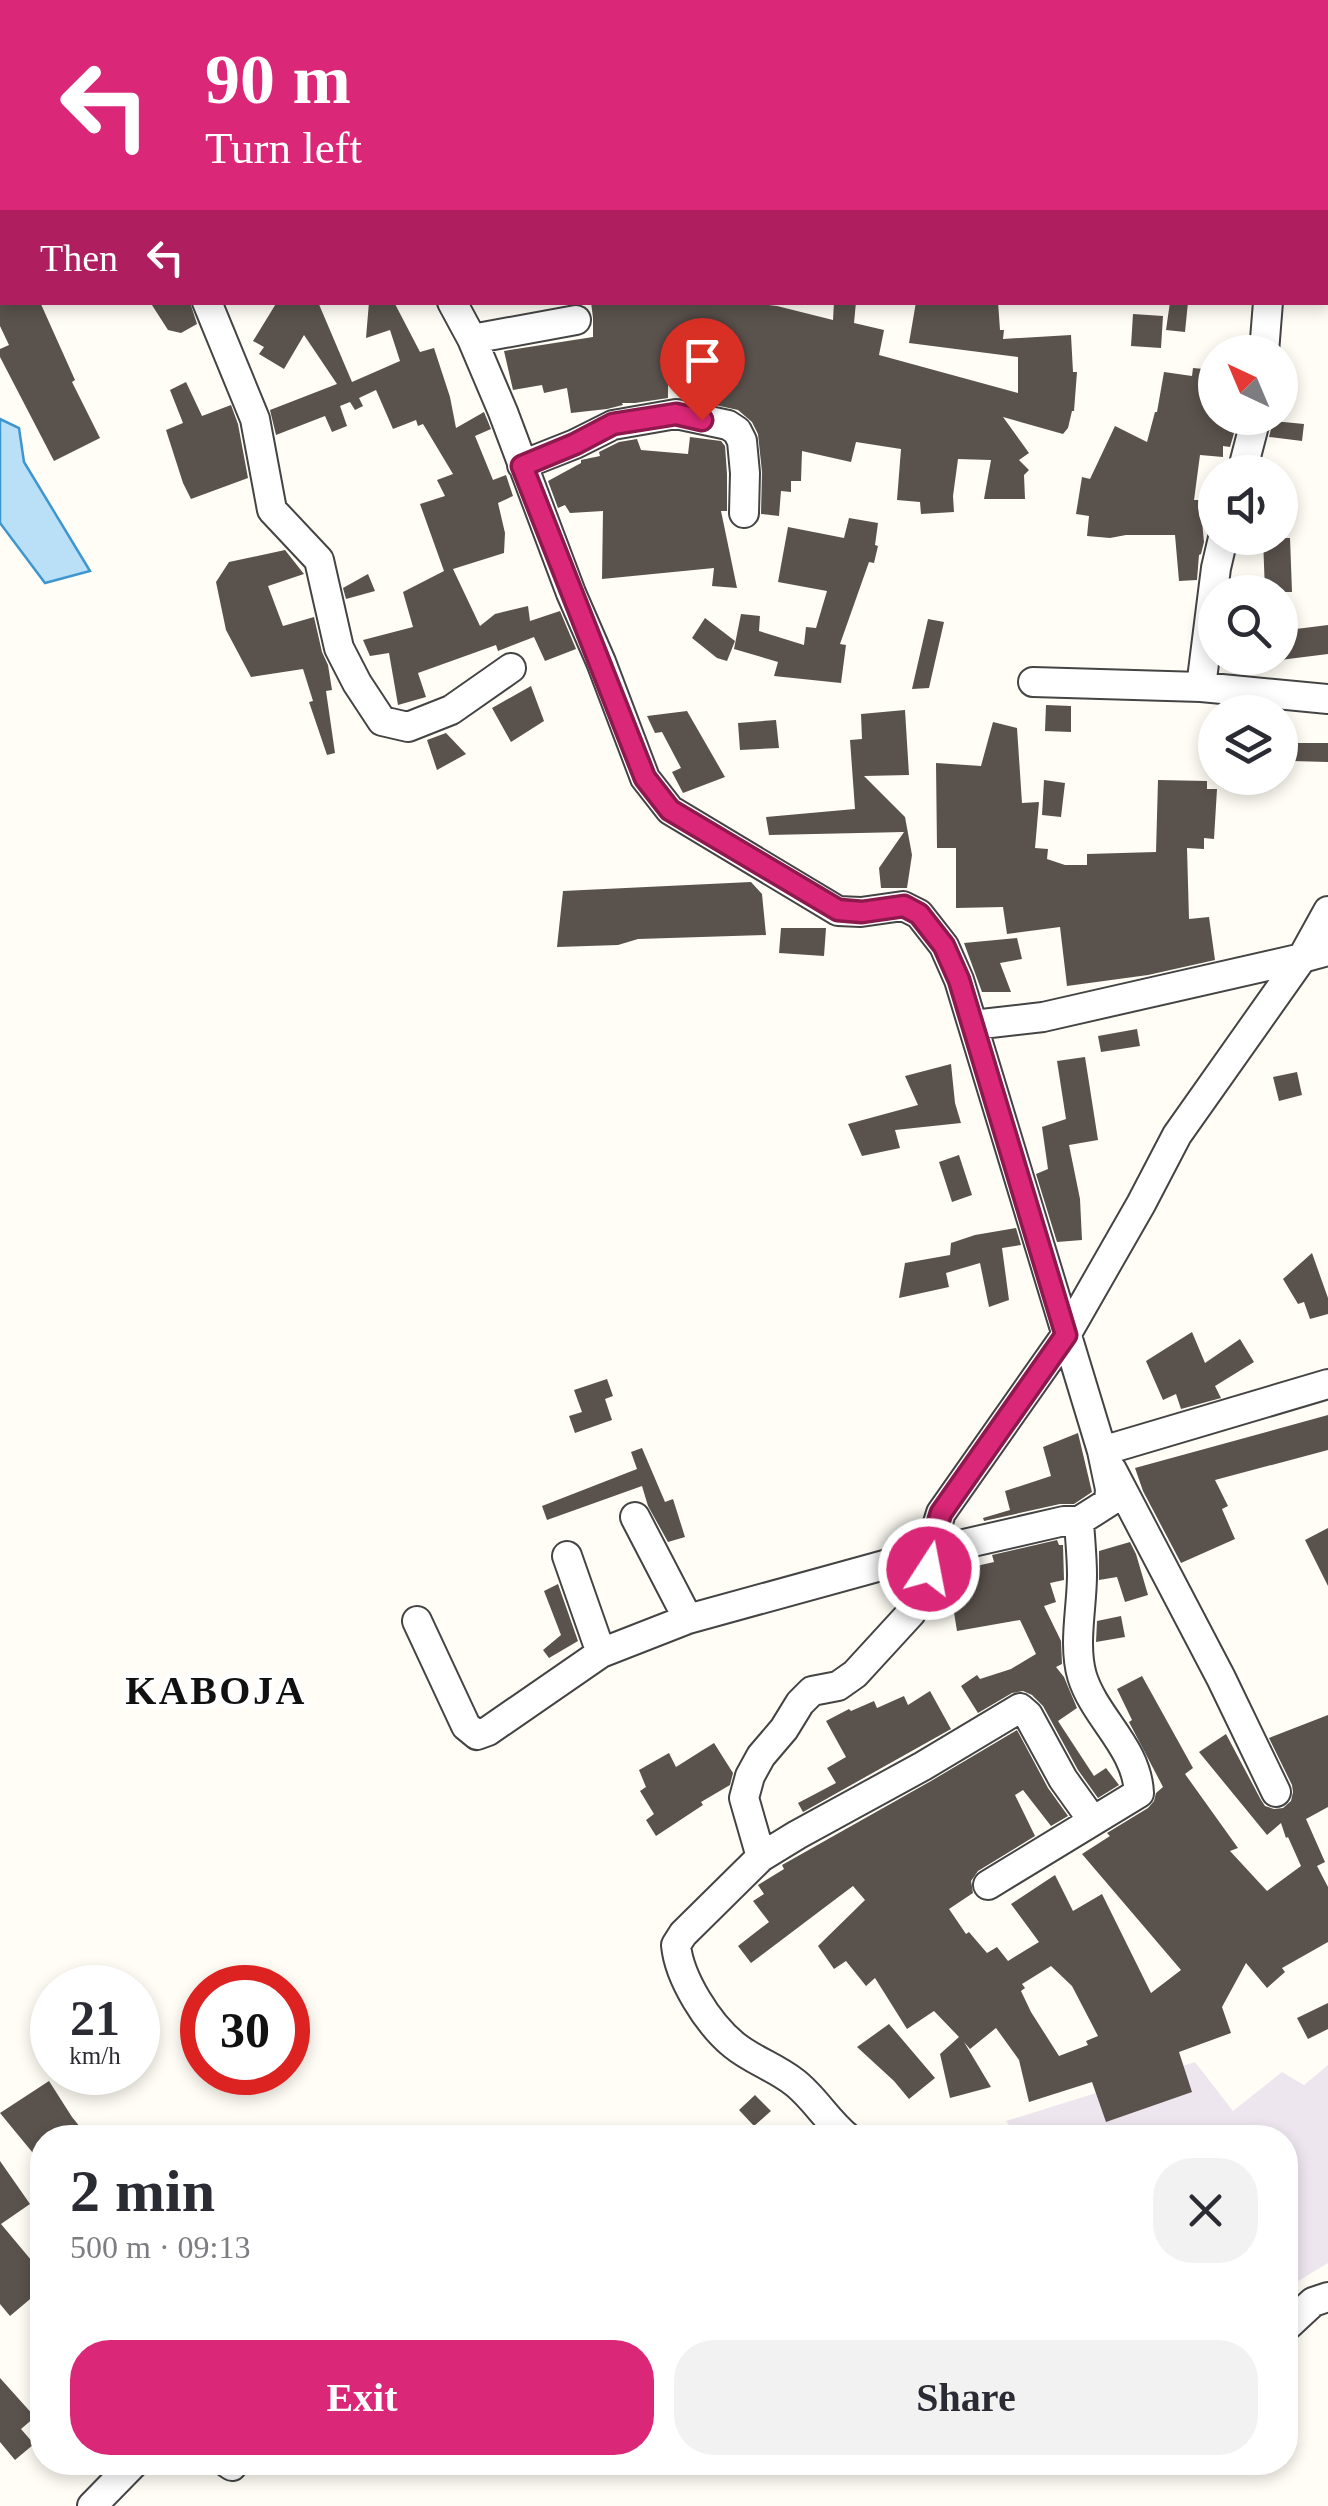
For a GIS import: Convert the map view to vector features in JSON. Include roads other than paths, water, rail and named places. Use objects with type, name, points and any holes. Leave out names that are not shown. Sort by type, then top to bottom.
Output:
[{"type":"street","points":[[208,305],[255,419],[272,510],[318,560],[340,648],[382,721],[408,728],[451,710],[512,668]]},
{"type":"street","points":[[417,1621],[466,1726],[477,1735],[600,1652],[688,1619],[888,1564],[929,1561],[1079,1521],[1108,1502],[1110,1489],[1102,1451],[973,1025],[944,946],[919,914],[904,906],[862,912],[838,910],[670,810],[645,778],[503,412],[454,305]]},
{"type":"street","points":[[1265,335],[1268,305]]},
{"type":"street","points":[[472,339],[576,320]]},
{"type":"street","points":[[522,466],[613,424],[676,414],[728,425],[742,440],[744,513]]},
{"type":"street","points":[[1202,686],[1219,555]]},
{"type":"street","points":[[1033,682],[1202,686],[1328,699]]},
{"type":"street","points":[[761,1857],[744,1798],[761,1756],[812,1691],[838,1686],[854,1674],[911,1613],[941,1513],[1066,1335],[1177,1135],[1315,955],[1328,911]]},
{"type":"street","points":[[973,1025],[1043,1017],[1315,955]]},
{"type":"street","points":[[1102,1451],[1328,1384]]},
{"type":"street","points":[[1102,1451],[1276,1792]]},
{"type":"street","points":[[635,1518],[688,1619]]},
{"type":"street","points":[[988,1884],[1139,1793],[1128,1752],[1092,1698],[1078,1659],[1082,1574],[1079,1521]]},
{"type":"street","points":[[567,1556],[600,1652]]},
{"type":"street","points":[[832,2125],[797,2084],[733,2045],[705,2010],[681,1970],[676,1945],[683,1934],[761,1857],[1020,1708],[1093,1821]]},
{"type":"street","points":[[1298,2316],[1313,2302],[1328,2297]]},
{"type":"street","points":[[92,2506],[123,2475]]},
{"type":"water","points":[[0,419],[19,428],[24,462],[90,571],[45,583],[0,523]]},
{"type":"district","name":"KABOJA","points":[[216,1690]]}]
